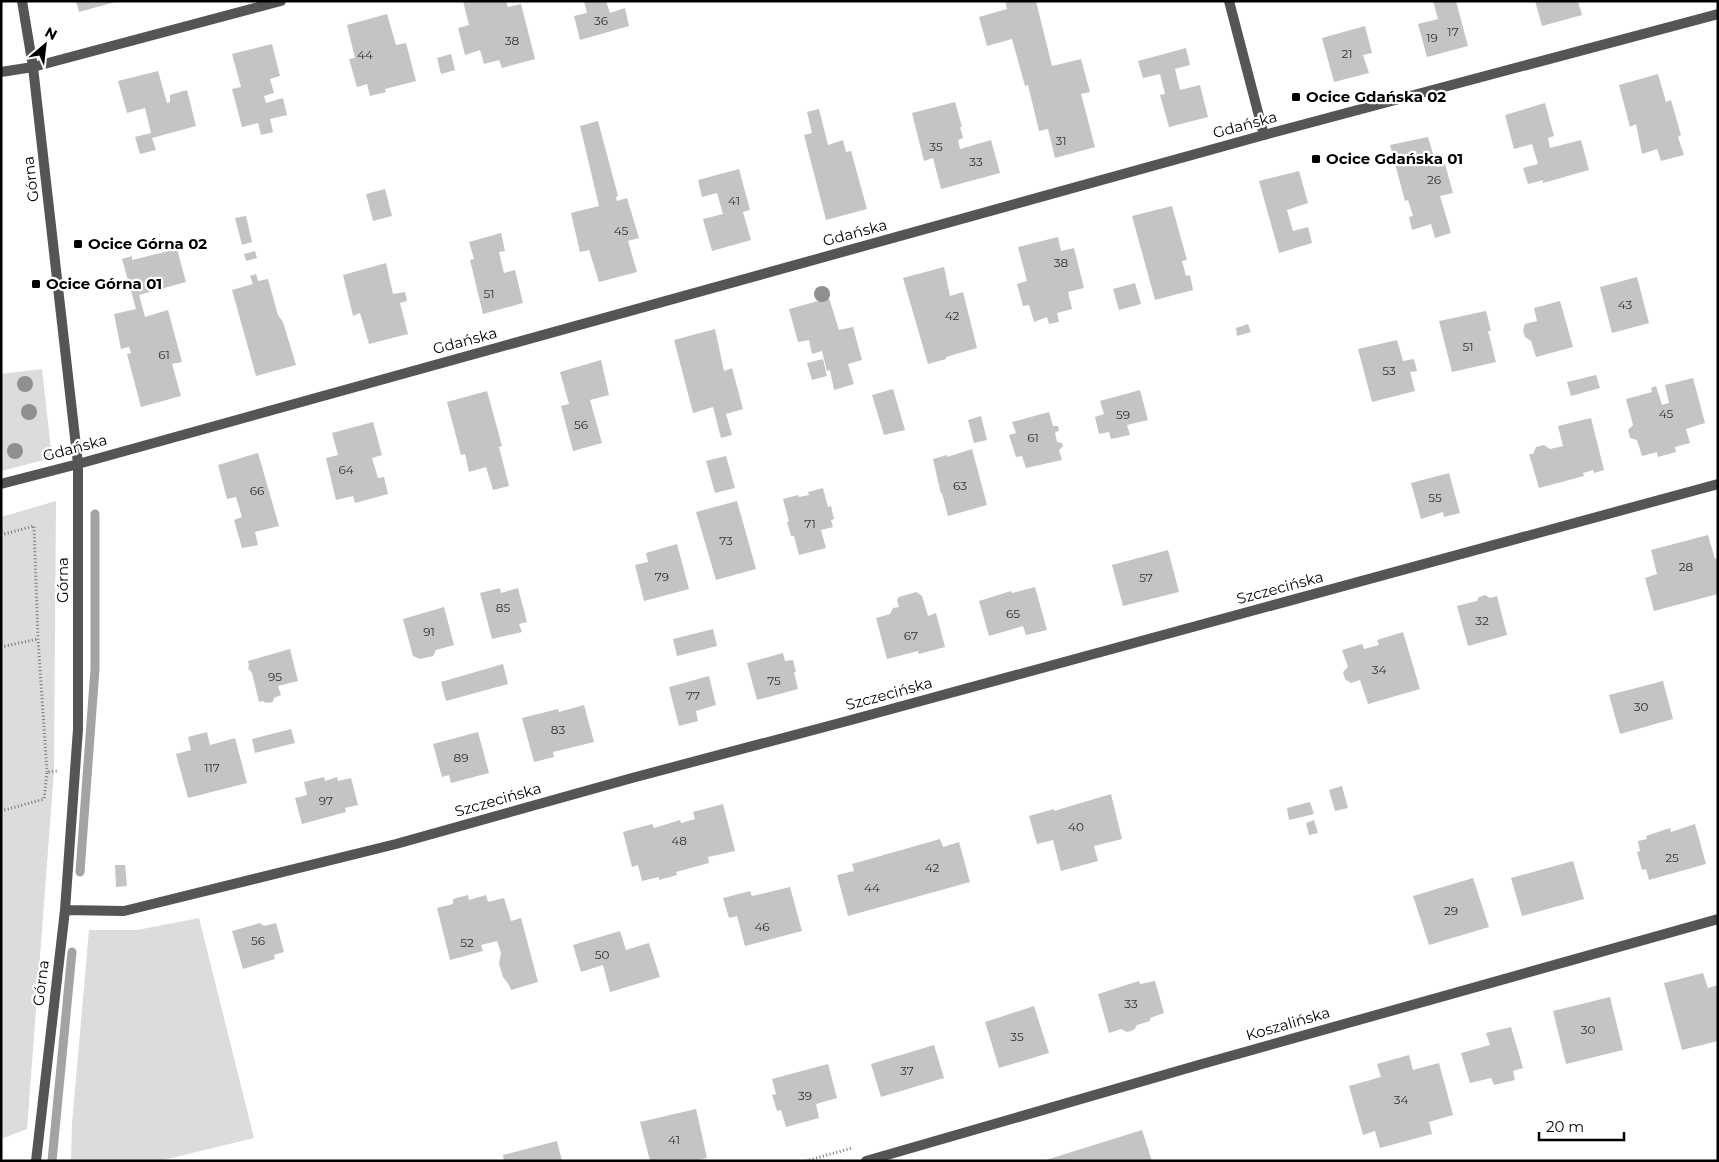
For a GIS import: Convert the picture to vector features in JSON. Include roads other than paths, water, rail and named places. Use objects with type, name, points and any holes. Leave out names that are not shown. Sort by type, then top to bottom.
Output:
[{"type":"street","name":"Górna","points":[[22,1],[33,67],[78,464],[78,729],[65,910],[36,1161]]},
{"type":"street","points":[[1,72],[33,67],[281,1]]},
{"type":"street","points":[[1229,1],[1264,135]]},
{"type":"street","name":"Gdańska","points":[[1,484],[1264,135],[1718,14]]},
{"type":"street","name":"Szczecińska","points":[[65,910],[124,911],[396,844],[632,778],[1718,484]]},
{"type":"street","name":"Koszalińska","points":[[866,1161],[1202,1064],[1718,919]]},
{"type":"waterway","points":[[80,872],[95,669],[95,514]]},
{"type":"waterway","points":[[52,1161],[72,952]]},
{"type":"place","name":"Ocice Gdańska 02","points":[[1296,97]]},
{"type":"place","name":"Ocice Gdańska 01","points":[[1316,159]]},
{"type":"place","name":"Ocice Górna 02","points":[[78,244]]},
{"type":"place","name":"Ocice Górna 01","points":[[36,284]]}]
